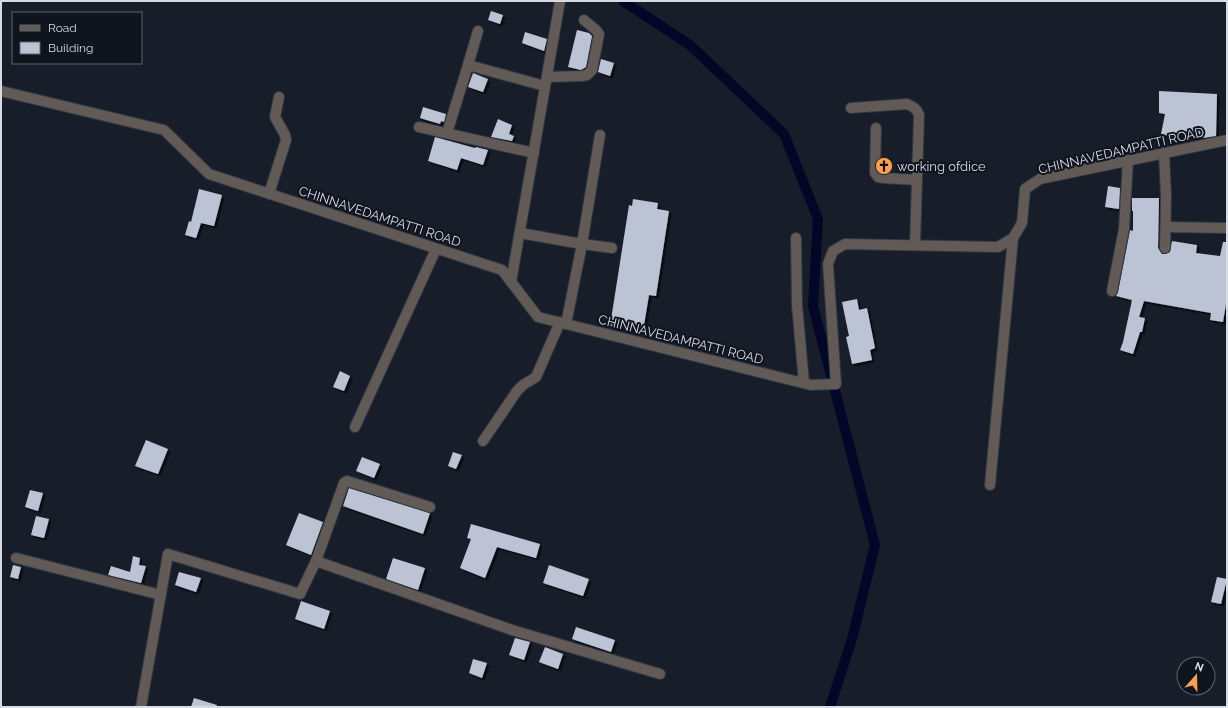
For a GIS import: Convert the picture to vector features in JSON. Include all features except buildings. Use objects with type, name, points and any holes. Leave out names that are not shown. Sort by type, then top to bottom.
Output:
[{"type":"street","points":[[511,282],[560,1]]},
{"type":"street","points":[[468,65],[546,81],[587,75],[592,70],[599,34],[584,20]]},
{"type":"street","points":[[447,133],[478,31]]},
{"type":"street","name":"CHINNAVEDAMPATTI ROAD","points":[[1,91],[164,130],[209,174],[502,270],[538,317],[807,384],[836,384],[828,264],[833,251],[845,244],[998,247],[1014,238],[1022,224],[1025,190],[1040,179],[1227,140]]},
{"type":"street","points":[[269,194],[286,140],[285,135],[275,117],[279,97]]},
{"type":"street","points":[[851,108],[907,104],[914,107],[918,111],[915,245]]},
{"type":"street","points":[[419,127],[534,153]]},
{"type":"street","points":[[876,128],[875,173],[878,177],[917,180]]},
{"type":"street","points":[[483,441],[517,391],[523,385],[536,377],[563,323],[582,244],[600,135]]},
{"type":"street","points":[[1164,153],[1166,227],[1164,248]]},
{"type":"street","points":[[1112,291],[1124,228],[1128,160]]},
{"type":"street","points":[[1166,227],[1227,228]]},
{"type":"street","points":[[520,233],[612,248]]},
{"type":"street","points":[[796,238],[797,305],[807,384]]},
{"type":"street","points":[[990,485],[1014,238]]},
{"type":"street","points":[[355,427],[436,249]]},
{"type":"street","points":[[141,707],[168,554],[300,594],[316,561],[344,483],[348,480],[430,506]]},
{"type":"street","points":[[16,558],[161,595]]},
{"type":"street","points":[[316,561],[512,630],[660,674]]},
{"type":"waterway","points":[[623,1],[690,45],[784,134],[818,219],[813,306],[875,545],[852,639],[830,707]]},
{"type":"place","name":"working ofdice","points":[[884,166]]}]
